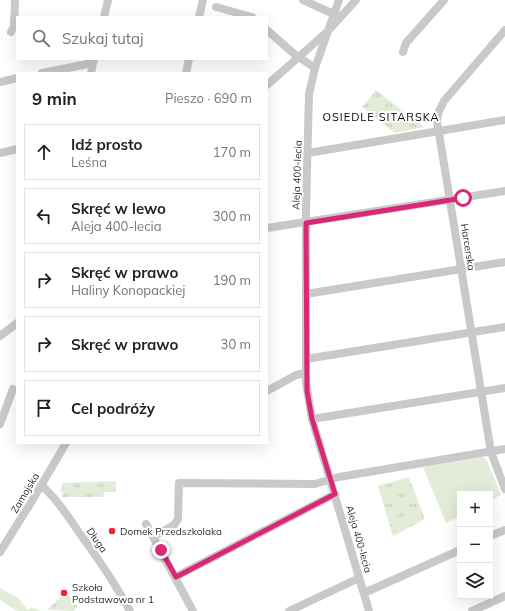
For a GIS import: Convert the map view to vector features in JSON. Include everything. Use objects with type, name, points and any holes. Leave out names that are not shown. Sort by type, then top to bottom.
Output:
[{"type":"street","points":[[11,32],[14,26],[15,0]]},
{"type":"street","points":[[104,16],[108,0]]},
{"type":"street","points":[[199,16],[203,0]]},
{"type":"street","points":[[303,0],[337,16]]},
{"type":"street","points":[[337,16],[340,0]]},
{"type":"street","points":[[268,83],[327,32],[337,16],[356,0]]},
{"type":"street","points":[[403,52],[406,43],[444,0]]},
{"type":"street","points":[[216,7],[248,16]]},
{"type":"street","name":"Harcerska","points":[[505,30],[444,101],[437,116],[438,131],[491,452],[505,489]]},
{"type":"street","points":[[268,31],[293,53],[315,68]]},
{"type":"street","name":"Aleja 400-lecia","points":[[327,32],[315,68],[309,94],[306,223],[307,391],[312,419],[369,611]]},
{"type":"street","points":[[186,72],[189,60]]},
{"type":"street","points":[[46,72],[93,61],[91,72]]},
{"type":"street","points":[[0,82],[16,78]]},
{"type":"street","points":[[308,153],[505,120]]},
{"type":"street","points":[[0,153],[16,149]]},
{"type":"street","points":[[268,228],[505,191]]},
{"type":"street","points":[[306,294],[505,262]]},
{"type":"street","points":[[0,336],[16,324]]},
{"type":"street","points":[[306,359],[505,327]]},
{"type":"street","points":[[268,390],[296,375],[306,373]]},
{"type":"street","points":[[312,419],[505,388]]},
{"type":"street","points":[[0,424],[13,389]]},
{"type":"street","name":"Zamojska","points":[[0,552],[65,444]]},
{"type":"street","points":[[153,537],[174,525],[178,519],[180,483],[314,484],[345,476],[505,450]]},
{"type":"street","name":"Długa","points":[[41,485],[55,499],[83,538],[116,586],[130,611]]},
{"type":"street","points":[[176,577],[335,494]]},
{"type":"street","points":[[146,524],[176,577],[193,611]]},
{"type":"street","points":[[493,535],[505,530]]},
{"type":"street","points":[[364,593],[457,551]]},
{"type":"street","points":[[289,611],[359,578]]},
{"type":"street","points":[[472,611],[505,596]]},
{"type":"green space","points":[[376,90],[424,127],[395,133],[362,107]]},
{"type":"green space","points":[[483,457],[487,461],[501,495],[493,499],[493,491],[457,491],[457,518],[446,523],[423,467]]},
{"type":"green space","points":[[409,477],[425,519],[393,536],[378,486]]},
{"type":"green space","points":[[116,481],[116,492],[104,492],[103,497],[62,497],[63,493],[60,491],[63,483]]},
{"type":"green space","points":[[0,588],[18,598],[28,610],[32,607],[41,611],[17,611],[0,600]]},
{"type":"green space","points":[[66,592],[78,607],[73,611],[47,610]]},
{"type":"place","name":"Domek Przedszkolaka","points":[[112,531]]},
{"type":"place","name":"Szkoła Podstawowa nr 1","points":[[64,593]]},
{"type":"district","name":"OSIEDLE SITARSKA","points":[[381,117]]},
{"type":"route","points":[[161,550],[176,577],[335,494],[312,419],[306,383],[306,223],[463,198]]}]
